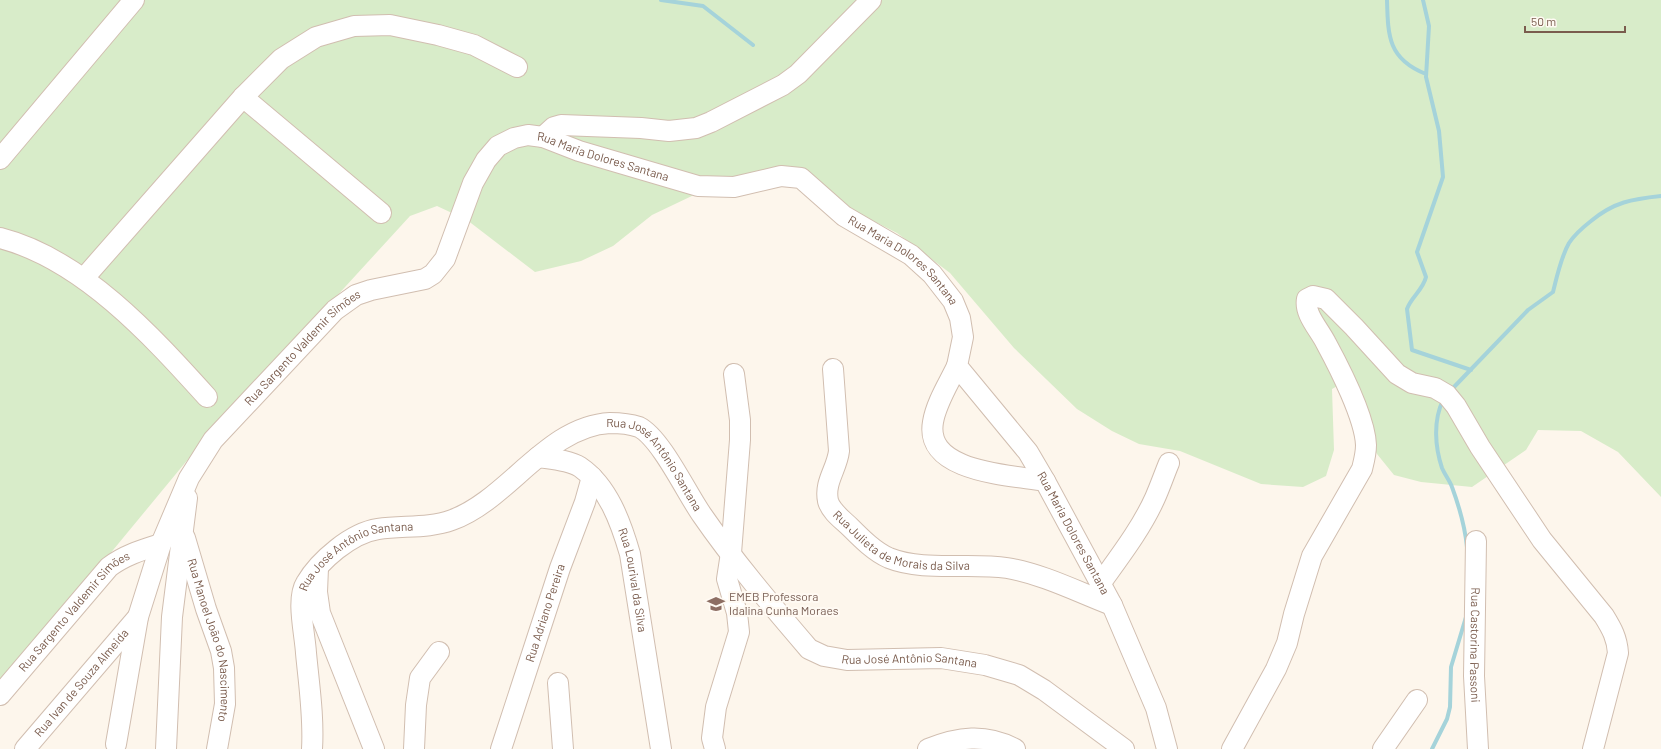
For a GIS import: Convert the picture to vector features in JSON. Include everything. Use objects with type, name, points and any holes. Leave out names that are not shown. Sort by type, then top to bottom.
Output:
[{"type":"street","points":[[0,159],[134,0]]},
{"type":"street","points":[[542,137],[561,125],[641,128],[669,131],[696,128],[711,122],[783,85],[798,74],[871,0]]},
{"type":"street","points":[[84,278],[243,97],[281,59],[316,37],[354,26],[390,25],[438,35],[474,45],[517,66]]},
{"type":"street","points":[[243,97],[381,213]]},
{"type":"street","name":"Rua Maria Dolores Santana","points":[[445,259],[473,183],[486,160],[498,146],[514,138],[528,135],[542,137],[579,151],[698,186],[734,187],[782,176],[801,178],[844,216],[911,255],[932,274],[953,301],[960,318],[963,337],[957,366],[1028,452],[1046,481],[1112,605],[1156,708],[1167,749]]},
{"type":"street","points":[[0,238],[44,254],[84,278],[136,324],[207,397]]},
{"type":"street","name":"Rua Sargento Valdemir Simões","points":[[116,744],[138,617],[160,544],[189,478],[213,440],[335,310],[346,301],[364,293],[425,279],[433,274],[445,259]]},
{"type":"street","points":[[1232,749],[1276,669],[1287,643],[1294,614],[1312,556],[1362,469],[1366,457],[1366,444],[1358,412],[1326,343],[1307,310],[1307,299],[1314,296],[1326,299],[1354,326],[1397,374],[1412,383],[1435,388],[1447,395],[1456,406],[1480,447],[1542,540],[1613,629],[1617,640],[1618,652],[1593,749]]},
{"type":"street","points":[[957,366],[933,422],[936,443],[942,452],[952,460],[965,466],[1046,481]]},
{"type":"street","name":"Rua Julieta de Morais da Silva","points":[[833,369],[839,451],[837,462],[828,484],[828,501],[832,510],[867,543],[889,558],[915,564],[1006,568],[1028,573],[1112,605]]},
{"type":"street","points":[[714,749],[712,738],[716,706],[738,632],[737,613],[727,579],[731,553],[740,440],[740,420],[734,374]]},
{"type":"street","name":"Rua José Antônio Santana","points":[[312,749],[311,712],[301,605],[305,585],[328,556],[355,536],[375,529],[429,526],[452,520],[474,510],[538,457],[576,431],[598,424],[620,423],[639,428],[654,441],[702,515],[809,649],[824,656],[847,660],[941,658],[984,665],[1019,675],[1044,690],[1124,749]]},
{"type":"street","name":"Rua Lourival da Silva","points":[[538,457],[562,461],[579,466],[592,477],[609,502],[621,525],[630,554],[661,749]]},
{"type":"street","points":[[1100,584],[1132,540],[1155,498],[1169,463]]},
{"type":"street","name":"Rua Adriano Pereira","points":[[501,749],[560,568],[585,502],[592,477]]},
{"type":"street","name":"Rua Manoel João do Nascimento","points":[[164,746],[172,617],[189,478]]},
{"type":"street","name":"Rua Manoel João do Nascimento","points":[[183,532],[206,609],[221,652],[224,668],[225,704],[217,749]]},
{"type":"street","name":"Rua Castorina Passoni","points":[[1476,540],[1474,676],[1478,749]]},
{"type":"street","name":"Rua Sargento Valdemir Simões","points":[[0,695],[109,567],[119,559],[132,553],[160,544]]},
{"type":"street","points":[[319,566],[317,592],[320,612],[374,749]]},
{"type":"street","name":"Rua Ivan de Souza Almeida","points":[[25,749],[138,617]]},
{"type":"street","points":[[414,749],[416,705],[420,678],[439,652]]},
{"type":"street","points":[[558,684],[563,749]]},
{"type":"street","points":[[1383,749],[1417,700]]},
{"type":"street","points":[[1477,717],[1486,749]]},
{"type":"street","points":[[928,749],[960,738],[981,737],[1002,742],[1015,749]]},
{"type":"green space","points":[[0,0],[1661,0],[1661,497],[1618,452],[1581,431],[1538,430],[1526,450],[1472,487],[1421,482],[1394,475],[1377,454],[1341,384],[1332,389],[1334,450],[1326,476],[1303,487],[1261,484],[1180,451],[1139,444],[1112,431],[1077,409],[1014,348],[950,273],[897,233],[850,209],[801,171],[696,194],[652,215],[613,246],[581,261],[535,272],[467,220],[437,206],[410,216],[194,452],[0,687]]},
{"type":"waterway","points":[[661,0],[703,6],[753,45]]},
{"type":"waterway","points":[[1387,0],[1388,25],[1393,45],[1397,53],[1413,68],[1426,74]]},
{"type":"waterway","points":[[1423,0],[1429,26],[1426,77],[1439,131],[1443,177],[1417,252],[1426,277],[1407,309],[1412,350],[1471,370]]},
{"type":"waterway","points":[[1454,387],[1528,310],[1553,292],[1566,248],[1576,234],[1599,215],[1624,202],[1641,198],[1661,196]]},
{"type":"waterway","points":[[1443,400],[1436,425],[1438,451],[1442,468],[1451,485],[1457,502],[1467,547]]},
{"type":"waterway","points":[[1432,749],[1447,719],[1450,707],[1451,667],[1466,617]]},
{"type":"place","name":"EMEB Professora Idalina Cunha Moraes","points":[[716,604]]}]
